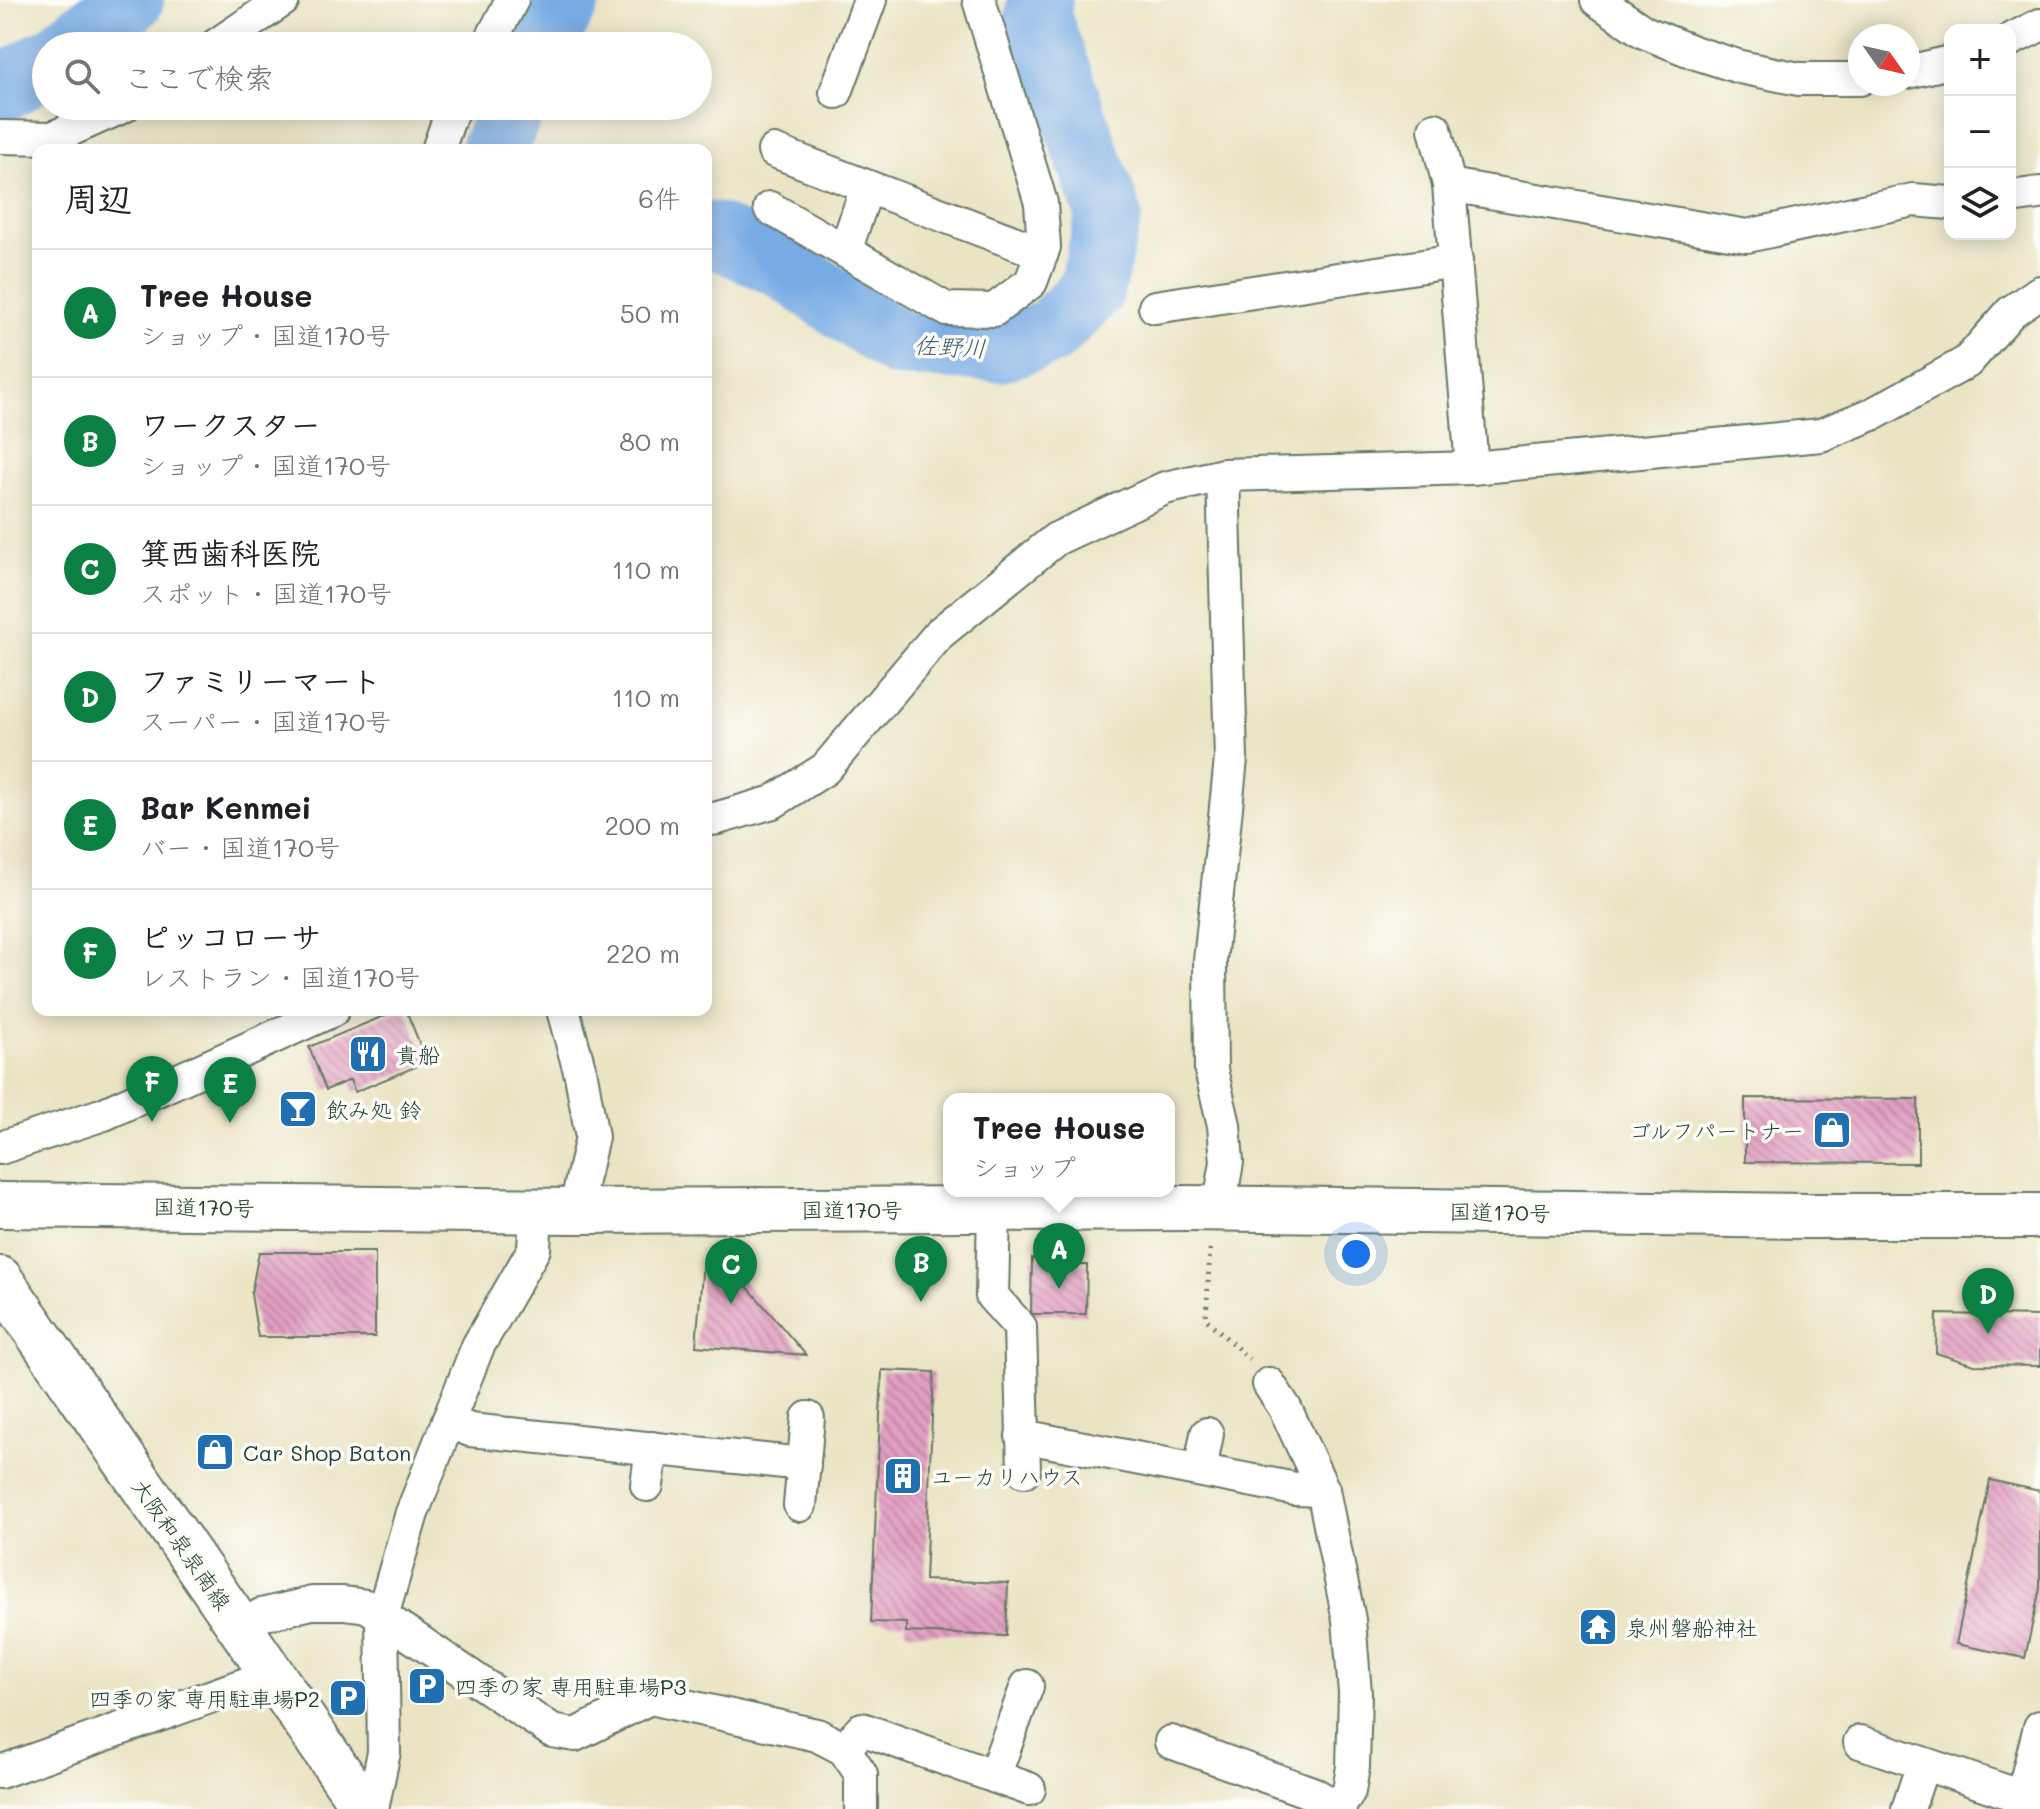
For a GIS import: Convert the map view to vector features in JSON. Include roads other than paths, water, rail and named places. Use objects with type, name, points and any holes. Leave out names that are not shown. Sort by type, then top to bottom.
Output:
[{"type":"main road","name":"国道170号","points":[[0,1205],[556,1211],[994,1208],[2040,1216]]},
{"type":"main road","name":"大阪和泉泉南線","points":[[0,1279],[365,1809]]},
{"type":"street","points":[[236,32],[283,0]]},
{"type":"street","points":[[495,32],[512,0]]},
{"type":"street","points":[[836,92],[870,0]]},
{"type":"street","points":[[770,208],[946,309],[994,310],[1031,282],[1044,247],[1041,203],[979,0]]},
{"type":"street","points":[[1597,0],[1644,32],[1740,67],[1799,79],[1848,79]]},
{"type":"street","points":[[2016,37],[2040,25]]},
{"type":"street","points":[[1920,69],[1944,63]]},
{"type":"street","points":[[0,137],[52,138],[92,120]]},
{"type":"street","points":[[440,144],[449,120]]},
{"type":"street","points":[[1435,129],[1449,185],[1472,468]]},
{"type":"street","points":[[774,151],[1042,253]]},
{"type":"street","points":[[1449,185],[1747,236],[1913,200],[1944,203]]},
{"type":"street","points":[[845,251],[867,187]]},
{"type":"street","points":[[2016,196],[2040,193]]},
{"type":"street","points":[[1155,307],[1456,261]]},
{"type":"street","points":[[712,819],[773,802],[825,769],[940,633],[1056,539],[1165,488],[1223,475],[1472,468],[1821,435],[1875,413],[1967,362],[2011,312],[2040,292]]},
{"type":"street","points":[[1219,1209],[1227,1162],[1224,1125],[1211,1070],[1210,961],[1231,759],[1223,475]]},
{"type":"street","points":[[0,1148],[104,1114],[320,1016]]},
{"type":"street","points":[[372,1809],[384,1752],[382,1616],[412,1513],[478,1346],[556,1211],[592,1137],[581,1075],[565,1016]]},
{"type":"street","points":[[994,1208],[992,1296],[1020,1327],[1024,1471]]},
{"type":"street","points":[[1171,1742],[1312,1793],[1339,1809],[1349,1791],[1353,1767],[1355,1693],[1349,1620],[1323,1490],[1285,1408],[1269,1384]]},
{"type":"street","points":[[800,1505],[808,1418]]},
{"type":"street","points":[[448,1421],[470,1430],[804,1464]]},
{"type":"street","points":[[1200,1470],[1207,1434]]},
{"type":"street","points":[[1022,1436],[1295,1489],[1323,1490]]},
{"type":"street","points":[[647,1485],[652,1448]]},
{"type":"street","points":[[241,1629],[261,1615],[312,1603],[367,1606],[552,1731],[575,1735],[650,1698],[817,1735],[844,1749],[861,1774],[861,1809]]},
{"type":"street","points":[[0,1772],[271,1675]]},
{"type":"street","points":[[994,1776],[1027,1686]]},
{"type":"street","points":[[1860,1742],[2027,1803],[2040,1727]]},
{"type":"street","points":[[844,1749],[862,1729],[1029,1789]]},
{"type":"street","points":[[1908,1809],[1923,1764]]},
{"type":"waterway","name":"佐野川","points":[[88,32],[131,0]]},
{"type":"waterway","name":"佐野川","points":[[550,32],[567,0]]},
{"type":"waterway","name":"佐野川","points":[[712,235],[781,265],[898,344],[1000,349],[1049,333],[1091,291],[1109,215],[1038,17],[1040,0]]},
{"type":"waterway","name":"佐野川","points":[[0,91],[32,71]]},
{"type":"waterway","name":"佐野川","points":[[496,144],[507,120]]},
{"type":"place","name":"貴船","points":[[368,1054]]},
{"type":"place","name":"飲み処 鈴","points":[[298,1109]]},
{"type":"place","name":"ピッコローサ","points":[[152,1122]]},
{"type":"place","name":"Bar Kenmei","points":[[230,1123]]},
{"type":"place","name":"ゴルフパートナー","points":[[1832,1130]]},
{"type":"place","name":"Tree House","points":[[1059,1289]]},
{"type":"place","name":"ワークスター","points":[[921,1302]]},
{"type":"place","name":"箕西歯科医院","points":[[731,1304]]},
{"type":"place","name":"ファミリーマート","points":[[1988,1334]]},
{"type":"place","name":"Car Shop Baton","points":[[215,1452]]},
{"type":"place","name":"ユーカリハウス","points":[[903,1476]]},
{"type":"place","name":"泉州磐船神社","points":[[1598,1627]]},
{"type":"place","name":"四季の家 専用駐車場P3","points":[[427,1686]]},
{"type":"place","name":"四季の家 専用駐車場P2","points":[[348,1698]]}]
